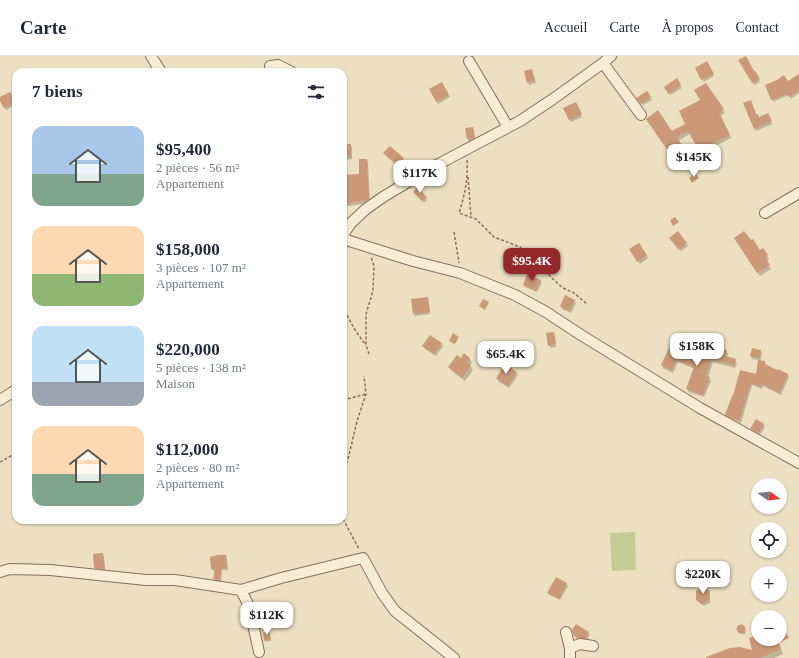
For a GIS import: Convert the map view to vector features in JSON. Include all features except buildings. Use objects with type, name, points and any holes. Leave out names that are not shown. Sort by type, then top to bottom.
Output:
[{"type":"street","points":[[151,56],[158,68]]},
{"type":"street","points":[[347,230],[366,209],[383,196],[520,121],[611,56]]},
{"type":"street","points":[[469,61],[508,127]]},
{"type":"street","points":[[603,63],[641,115]]},
{"type":"street","points":[[270,65],[278,65],[284,68]]},
{"type":"street","points":[[765,213],[799,193]]},
{"type":"street","points":[[347,240],[413,261],[460,273],[515,295],[546,312],[587,339],[700,408],[799,463]]},
{"type":"street","points":[[0,400],[12,392]]},
{"type":"street","points":[[0,572],[10,569],[50,570],[146,580],[175,580],[241,590],[281,578],[363,558],[382,592],[395,611],[454,658]]},
{"type":"street","points":[[241,590],[249,606],[259,652]]},
{"type":"street","points":[[566,632],[570,653]]},
{"type":"street","points":[[570,653],[580,644],[593,646]]},
{"type":"path","points":[[466,150],[472,217]]},
{"type":"path","points":[[468,173],[465,192],[459,213],[476,219],[494,237],[520,247],[563,288],[574,293],[587,304]]},
{"type":"path","points":[[454,232],[460,273]]},
{"type":"path","points":[[366,345],[366,314],[373,291],[374,266],[369,247]]},
{"type":"path","points":[[347,315],[366,345],[369,354]]},
{"type":"path","points":[[347,461],[357,421],[366,394],[364,376]]},
{"type":"path","points":[[347,399],[366,394]]},
{"type":"path","points":[[0,462],[12,455]]},
{"type":"path","points":[[346,524],[363,558]]},
{"type":"green space","points":[[635,532],[636,570],[612,571],[610,533]]}]
